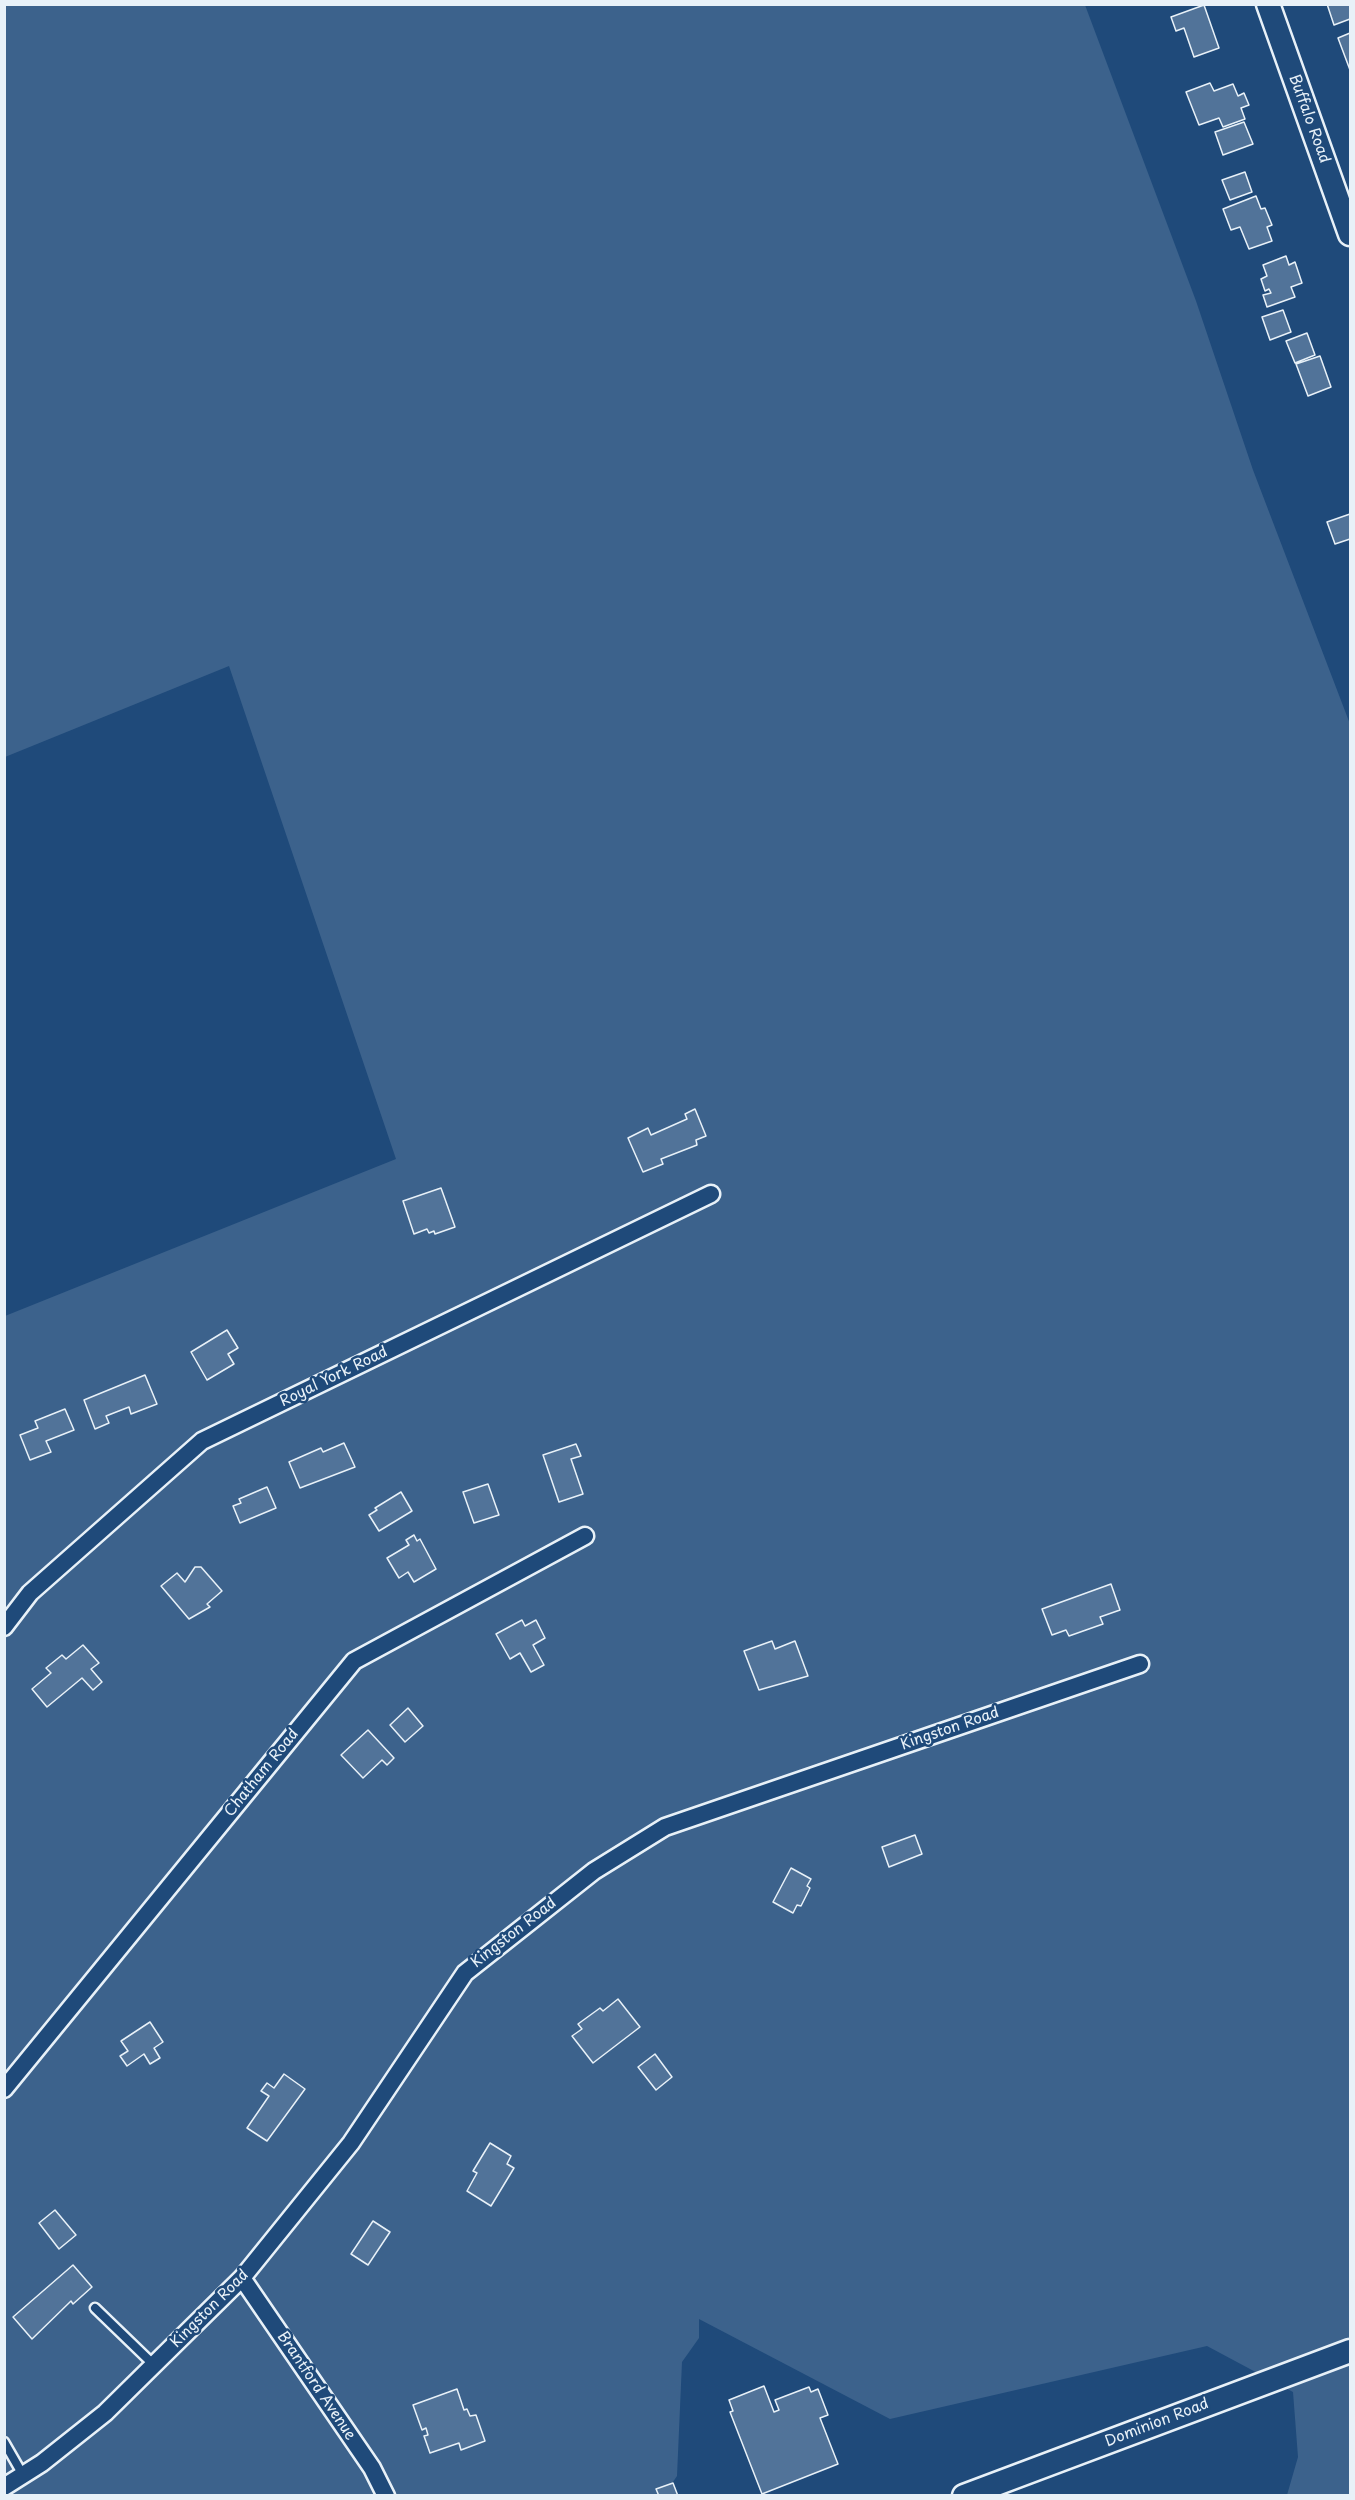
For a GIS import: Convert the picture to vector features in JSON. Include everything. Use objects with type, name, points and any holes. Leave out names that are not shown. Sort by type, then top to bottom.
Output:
[{"type":"main road","name":"Buffalo Road","points":[[1268,4],[1350,234]]},
{"type":"main road","name":"Dominion Road","points":[[964,2496],[1350,2351]]},
{"type":"street","name":"Royal York Road","points":[[4,1627],[30,1593],[202,1442],[711,1194]]},
{"type":"street","name":"Chatham Road","points":[[4,2089],[354,1661],[585,1536]]},
{"type":"street","name":"Kingston Road","points":[[4,2487],[105,2413],[242,2278],[351,2143],[465,1973],[594,1871],[665,1827],[1140,1664]]},
{"type":"street","name":"Brantford Avenue","points":[[242,2278],[372,2468],[386,2496]]},
{"type":"lane","points":[[94,2308],[154,2365]]},
{"type":"lane","points":[[4,2442],[23,2475]]},
{"type":"shaded area","points":[[5,5],[1085,5],[1196,301],[1253,470],[1350,724],[1350,2495],[1287,2495],[1298,2457],[1293,2392],[1207,2346],[890,2419],[699,2319],[699,2338],[682,2362],[677,2476],[664,2495],[5,2495],[5,1316],[396,1159],[229,666],[5,757]]},
{"type":"building","points":[[1327,4],[1350,4],[1350,19],[1334,25]]},
{"type":"building","points":[[1204,5],[1219,48],[1194,57],[1184,28],[1176,31],[1171,17]]},
{"type":"building","points":[[1350,33],[1350,70],[1338,38]]},
{"type":"building","points":[[1210,83],[1214,91],[1233,84],[1238,96],[1244,93],[1249,105],[1241,108],[1245,119],[1223,127],[1219,118],[1199,125],[1186,92]]},
{"type":"building","points":[[1244,122],[1253,144],[1223,155],[1215,132]]},
{"type":"building","points":[[1245,172],[1252,192],[1230,200],[1222,180]]},
{"type":"building","points":[[1256,196],[1261,209],[1265,208],[1272,225],[1267,227],[1272,241],[1249,249],[1240,227],[1231,230],[1223,209]]},
{"type":"building","points":[[1286,256],[1289,265],[1295,262],[1302,283],[1291,287],[1295,297],[1267,307],[1263,295],[1271,293],[1269,289],[1265,291],[1261,279],[1267,276],[1263,265]]},
{"type":"building","points":[[1283,310],[1291,332],[1270,340],[1262,317]]},
{"type":"building","points":[[1307,333],[1315,355],[1295,363],[1286,341]]},
{"type":"building","points":[[1320,356],[1331,387],[1308,396],[1296,364]]},
{"type":"building","points":[[1350,514],[1350,539],[1335,544],[1327,522]]},
{"type":"building","points":[[695,1109],[706,1136],[696,1140],[697,1145],[661,1159],[663,1164],[643,1172],[628,1138],[648,1128],[651,1135],[687,1119],[685,1114]]},
{"type":"building","points":[[441,1188],[455,1227],[435,1234],[434,1231],[429,1233],[427,1229],[414,1234],[403,1201]]},
{"type":"building","points":[[227,1330],[238,1348],[228,1354],[234,1364],[207,1380],[191,1352]]},
{"type":"building","points":[[145,1375],[157,1404],[131,1414],[129,1407],[106,1416],[109,1423],[95,1429],[84,1400]]},
{"type":"building","points":[[65,1409],[74,1430],[46,1441],[51,1452],[30,1460],[20,1435],[38,1428],[35,1421]]},
{"type":"building","points":[[344,1443],[355,1467],[300,1488],[289,1462],[321,1448],[323,1452]]},
{"type":"building","points":[[576,1444],[581,1456],[571,1459],[583,1494],[559,1502],[543,1455]]},
{"type":"building","points":[[488,1484],[499,1515],[474,1523],[463,1492]]},
{"type":"building","points":[[267,1487],[276,1508],[240,1523],[233,1506],[241,1503],[239,1499]]},
{"type":"building","points":[[401,1492],[412,1511],[379,1531],[369,1515],[377,1510],[375,1508]]},
{"type":"building","points":[[414,1535],[417,1541],[420,1539],[436,1569],[414,1582],[408,1572],[399,1578],[387,1558],[409,1545],[406,1540]]},
{"type":"building","points":[[195,1567],[201,1567],[222,1591],[207,1604],[210,1607],[189,1619],[161,1586],[177,1573],[185,1582]]},
{"type":"building","points":[[1111,1584],[1120,1610],[1100,1617],[1103,1624],[1069,1636],[1066,1630],[1052,1635],[1042,1609]]},
{"type":"building","points":[[522,1620],[525,1626],[536,1620],[545,1638],[533,1645],[544,1665],[531,1672],[520,1653],[510,1659],[496,1634]]},
{"type":"building","points":[[772,1641],[775,1649],[795,1641],[808,1676],[759,1690],[744,1651]]},
{"type":"building","points":[[83,1645],[99,1663],[91,1669],[102,1682],[93,1690],[82,1678],[47,1707],[32,1689],[51,1673],[46,1668],[62,1655],[66,1659]]},
{"type":"building","points":[[408,1708],[423,1726],[405,1742],[390,1725]]},
{"type":"building","points":[[368,1730],[394,1758],[387,1765],[382,1760],[363,1778],[341,1755]]},
{"type":"building","points":[[915,1835],[922,1854],[889,1867],[882,1847]]},
{"type":"building","points":[[791,1868],[811,1879],[807,1886],[810,1888],[801,1906],[797,1905],[793,1913],[773,1902]]},
{"type":"building","points":[[618,1999],[640,2027],[593,2063],[572,2036],[582,2029],[578,2024],[600,2008],[603,2011]]},
{"type":"building","points":[[150,2022],[163,2042],[154,2048],[160,2058],[150,2064],[144,2054],[127,2066],[120,2056],[128,2051],[121,2041]]},
{"type":"building","points":[[655,2054],[672,2077],[656,2090],[638,2067]]},
{"type":"building","points":[[284,2074],[305,2089],[267,2141],[247,2128],[269,2096],[261,2091],[267,2083],[274,2088]]},
{"type":"building","points":[[490,2143],[511,2156],[507,2164],[514,2168],[491,2206],[467,2191],[477,2173],[473,2171]]},
{"type":"building","points":[[55,2210],[76,2235],[59,2249],[39,2223]]},
{"type":"building","points":[[373,2221],[390,2232],[368,2265],[351,2254]]},
{"type":"building","points":[[73,2265],[92,2287],[73,2304],[71,2301],[32,2339],[13,2317]]},
{"type":"building","points":[[764,2386],[774,2412],[779,2410],[775,2400],[809,2387],[811,2392],[818,2389],[828,2415],[820,2418],[838,2464],[762,2494],[730,2412],[733,2411],[729,2400]]},
{"type":"building","points":[[457,2389],[464,2410],[467,2409],[470,2416],[476,2415],[485,2441],[461,2450],[459,2443],[430,2453],[424,2436],[428,2435],[426,2428],[422,2430],[413,2405]]},
{"type":"building","points":[[673,2483],[678,2496],[659,2496],[656,2489]]}]
